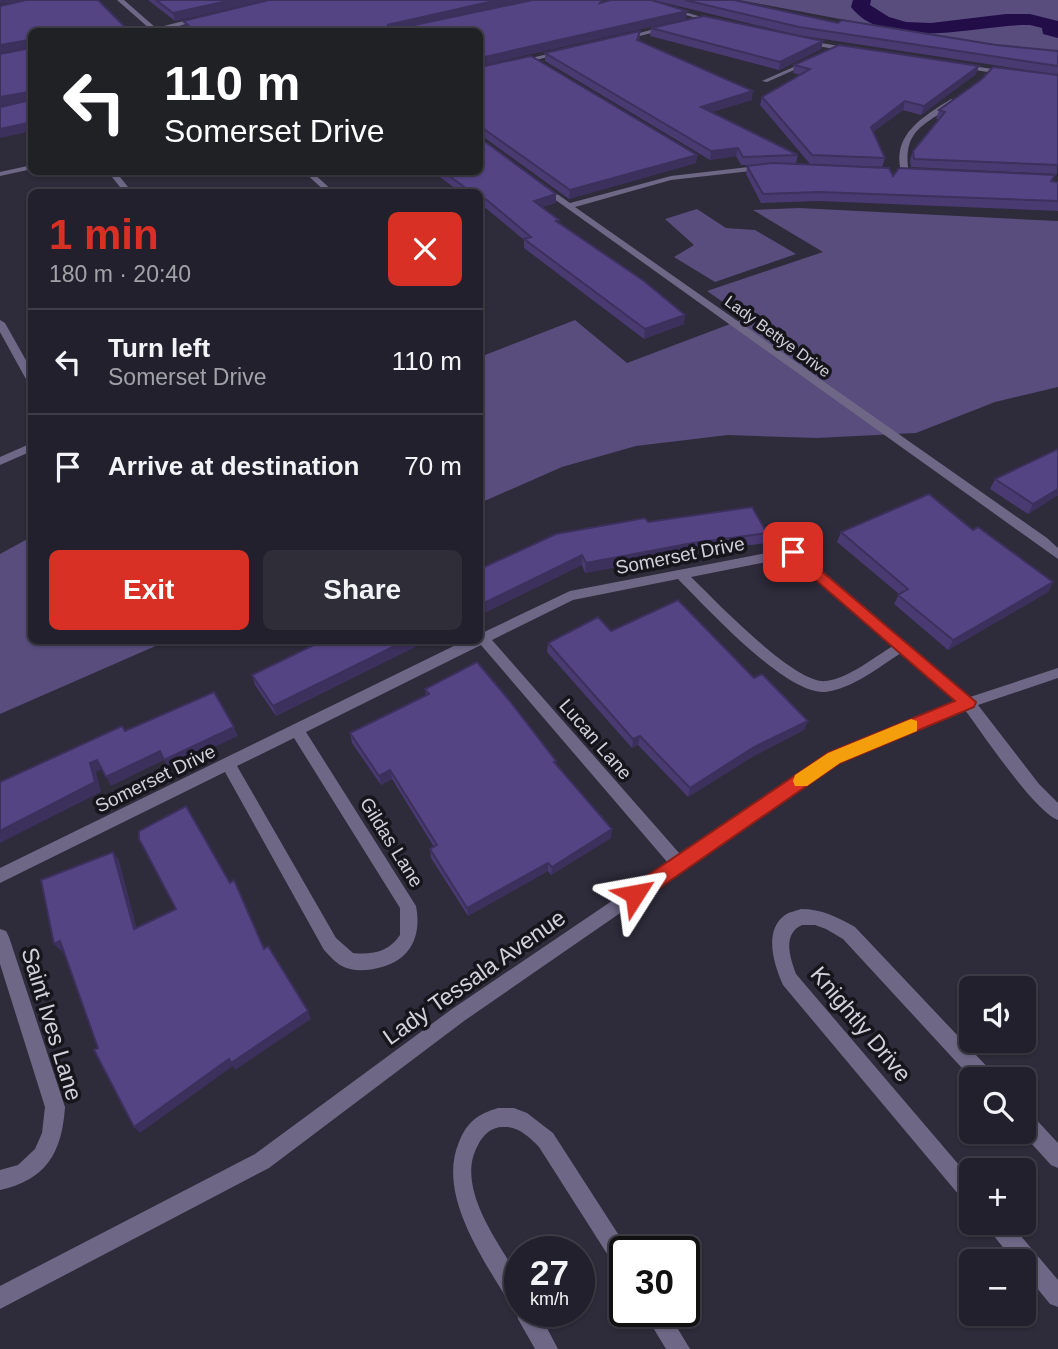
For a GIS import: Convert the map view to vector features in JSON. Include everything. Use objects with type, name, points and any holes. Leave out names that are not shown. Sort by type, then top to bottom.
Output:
[{"type":"street","points":[[120,0],[153,28]]},
{"type":"street","points":[[636,0],[726,25]]},
{"type":"street","points":[[167,28],[203,18]]},
{"type":"street","points":[[690,22],[703,19]]},
{"type":"street","points":[[613,41],[677,25]]},
{"type":"street","points":[[798,40],[863,52]]},
{"type":"street","points":[[824,54],[835,48]]},
{"type":"street","points":[[506,65],[576,50]]},
{"type":"street","points":[[532,60],[544,66]]},
{"type":"street","points":[[765,81],[813,60]]},
{"type":"street","points":[[946,64],[1011,73]]},
{"type":"street","points":[[981,80],[987,70]]},
{"type":"street","points":[[905,172],[900,156],[903,142],[918,124],[959,97]]},
{"type":"street","points":[[707,164],[716,170]]},
{"type":"street","points":[[569,206],[671,177],[716,170],[771,167]]},
{"type":"street","points":[[0,174],[28,168]]},
{"type":"street","points":[[892,172],[919,173]]},
{"type":"street","points":[[114,175],[126,189]]},
{"type":"street","points":[[311,175],[327,189]]},
{"type":"street","name":"Lady Bettye Drive","points":[[536,182],[1043,541],[1058,555]]},
{"type":"street","points":[[0,323],[28,373]]},
{"type":"street","points":[[0,461],[28,448]]},
{"type":"street","points":[[1043,541],[1058,534]]},
{"type":"street","name":"Somerset Drive","points":[[483,639],[570,596],[793,552],[968,702],[1034,789],[1058,813]]},
{"type":"street","points":[[681,574],[776,664],[803,683],[821,688],[843,680],[903,646]]},
{"type":"street","name":"Lucan Lane","points":[[483,643],[679,864]]},
{"type":"street","name":"Somerset Drive","points":[[0,876],[472,644]]},
{"type":"street","name":"Lady Tessala Avenue","points":[[0,1298],[262,1161],[458,1015],[834,758],[968,702],[1058,673]]},
{"type":"street","name":"Gildas Lane","points":[[228,764],[330,944],[344,958],[358,963],[384,960],[402,949],[410,936],[412,923],[408,906],[296,730]]},
{"type":"street","name":"Knightly Drive","points":[[959,1180],[789,979],[780,961],[779,946],[782,931],[791,919],[802,914],[816,915],[831,920],[849,933],[974,1067]]},
{"type":"street","name":"Saint Ives Lane","points":[[0,937],[55,1107],[55,1130],[49,1147],[36,1165],[12,1179],[0,1180]]},
{"type":"street","points":[[504,1271],[466,1202],[461,1177],[463,1157],[470,1138],[484,1122],[498,1116],[513,1117],[530,1124],[546,1140],[609,1239]]},
{"type":"street","points":[[1036,1134],[1058,1158]]},
{"type":"street","points":[[1006,1235],[1058,1296]]},
{"type":"street","points":[[535,1327],[547,1349]]},
{"type":"street","points":[[665,1327],[679,1349]]},
{"type":"shaded area","points":[[739,0],[1058,0],[1058,52],[935,37]]},
{"type":"shaded area","points":[[799,208],[1058,221],[1058,387],[995,402],[916,433],[817,438],[728,435],[636,446],[562,467],[483,502],[483,356],[575,320],[627,363],[746,318],[707,291],[823,252],[753,210]]},
{"type":"shaded area","points":[[697,209],[726,228],[755,230],[796,254],[715,282],[674,257],[694,245],[665,219]]},
{"type":"shaded area","points":[[28,539],[28,644],[160,644],[0,714],[0,554]]},
{"type":"building","points":[[26,0],[98,0],[126,28],[28,28],[28,40],[0,45],[0,6]]},
{"type":"building","points":[[156,0],[232,0],[173,13]]},
{"type":"building","points":[[269,0],[498,0],[387,25],[405,27],[533,0],[602,0],[600,3],[611,0],[651,0],[687,11],[483,57],[483,28],[185,28],[183,26],[188,25],[183,21]]},
{"type":"building","points":[[685,0],[734,0],[838,23],[842,20],[996,45],[1058,51],[1058,66],[799,27]]},
{"type":"building","points":[[704,16],[823,41],[780,62],[651,28]]},
{"type":"building","points":[[640,31],[637,40],[753,91],[701,107],[798,155],[743,157],[738,148],[711,151],[545,53]]},
{"type":"building","points":[[839,45],[979,66],[924,106],[905,101],[871,127],[885,158],[812,155],[762,97],[810,69],[794,65]]},
{"type":"building","points":[[28,49],[28,92],[0,97],[0,54]]},
{"type":"building","points":[[531,56],[697,155],[570,190],[483,129],[483,66]]},
{"type":"building","points":[[993,67],[1058,75],[1058,165],[914,159],[913,151],[945,112],[939,110],[982,79]]},
{"type":"building","points":[[28,101],[28,123],[0,129],[0,107]]},
{"type":"building","points":[[483,140],[556,194],[534,201],[559,220],[556,221],[644,281],[685,315],[645,329],[524,239],[531,237],[483,198],[483,189],[467,189],[448,175],[483,175]]},
{"type":"building","points":[[773,163],[889,168],[893,176],[899,168],[1055,175],[1051,181],[1058,182],[1058,201],[820,192],[763,194],[747,166]]},
{"type":"building","points":[[1058,449],[1058,489],[1033,504],[995,479]]},
{"type":"building","points":[[929,494],[973,530],[978,527],[1053,582],[953,640],[898,595],[908,589],[841,532]]},
{"type":"building","points":[[752,507],[767,533],[693,543],[586,563],[582,555],[483,604],[483,568],[556,534],[645,518],[648,522]]},
{"type":"building","points":[[678,600],[754,678],[762,674],[808,721],[754,747],[690,788],[640,736],[633,739],[548,643],[598,617],[611,631]]},
{"type":"building","points":[[316,644],[399,644],[273,706],[252,675]]},
{"type":"building","points":[[477,662],[556,761],[554,762],[612,829],[552,867],[548,863],[467,908],[430,849],[437,845],[390,770],[379,776],[350,733],[429,694],[425,689]]},
{"type":"building","points":[[214,692],[234,727],[164,760],[160,751],[106,777],[97,760],[90,763],[95,782],[0,831],[0,782],[122,726],[125,731]]},
{"type":"building","points":[[186,806],[230,883],[234,880],[264,949],[268,946],[308,1011],[231,1063],[229,1059],[134,1127],[94,1050],[98,1048],[60,941],[54,944],[41,880],[113,852],[134,929],[176,909],[139,839],[139,831]]},
{"type":"waterway","points":[[862,0],[860,7],[882,21],[906,28],[1030,19],[1053,25],[1050,30],[1058,32]]},
{"type":"slow traffic","points":[[801,781],[834,758],[911,726]]},
{"type":"route","points":[[635,894],[834,758],[968,702],[793,552]]}]
